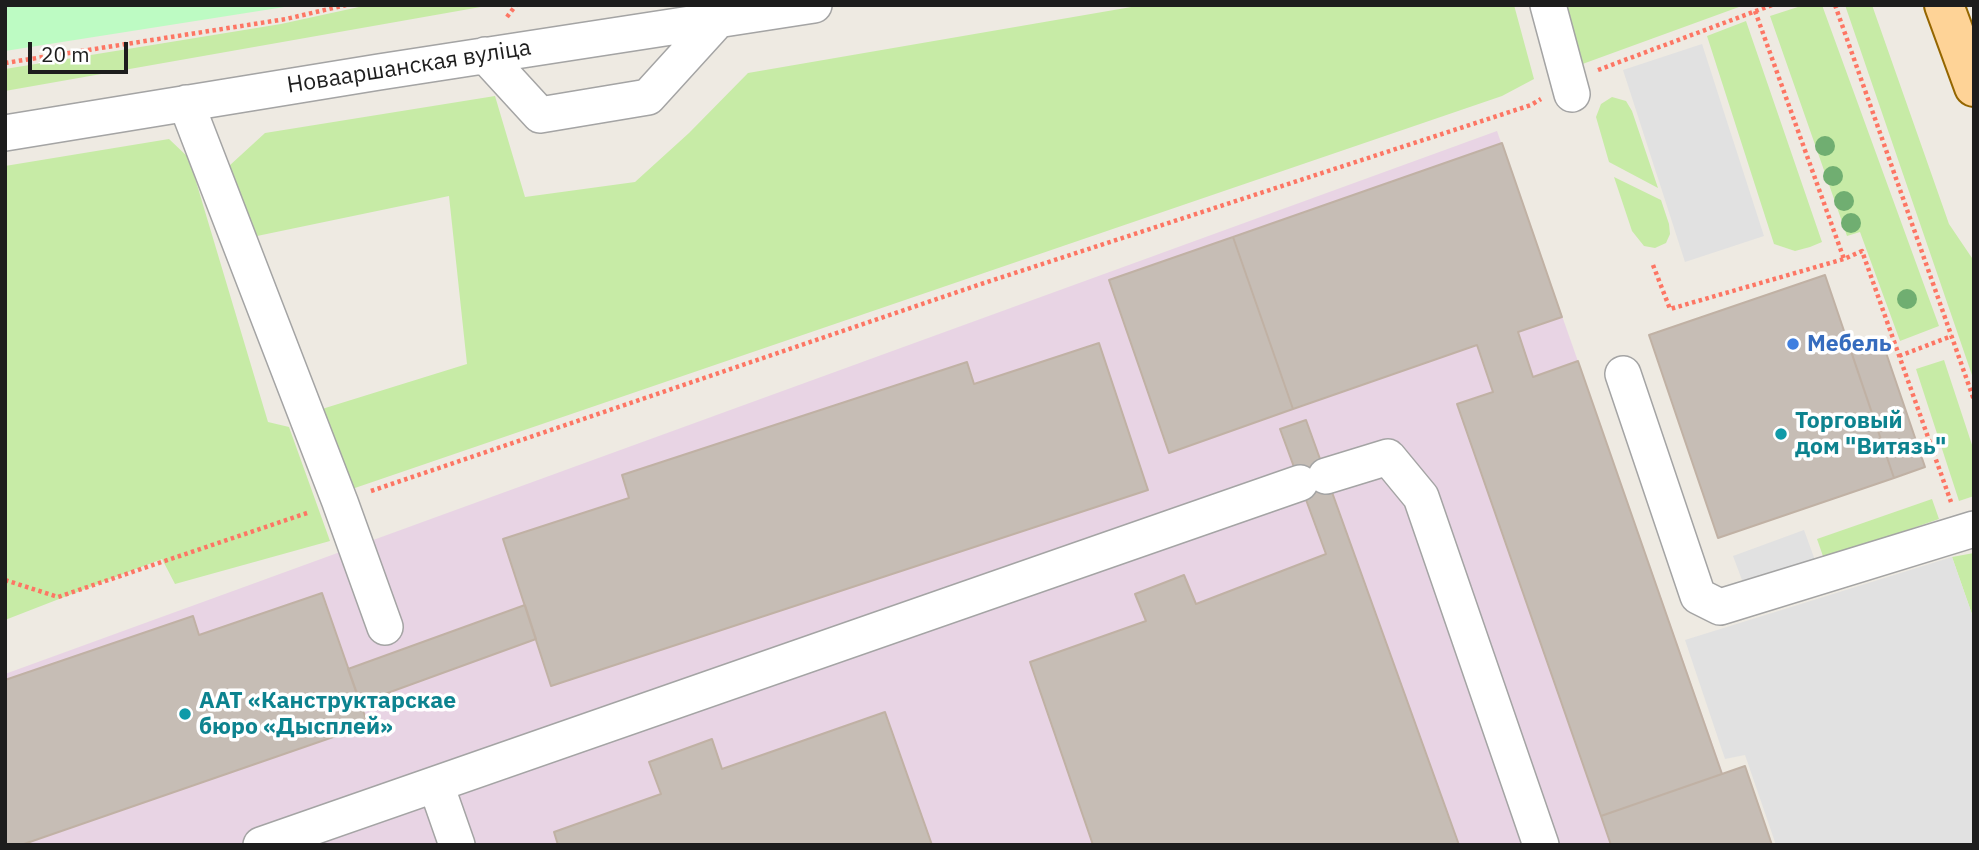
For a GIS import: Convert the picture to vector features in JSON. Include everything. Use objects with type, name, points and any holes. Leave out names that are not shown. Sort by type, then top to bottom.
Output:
[{"type":"main road","points":[[1944,5],[1974,87]]},
{"type":"street","name":"Новааршанская вуліца","points":[[5,133],[814,5]]},
{"type":"street","points":[[1548,5],[1569,88]]},
{"type":"street","points":[[485,55],[540,115],[648,97],[718,20]]},
{"type":"street","points":[[186,103],[340,502],[385,627]]},
{"type":"street","points":[[1623,374],[1698,596],[1720,607],[1968,531]]},
{"type":"street","points":[[261,845],[1313,480],[1388,457],[1422,497],[1541,845]]},
{"type":"street","points":[[436,785],[457,845]]},
{"type":"path","points":[[5,62],[286,19],[346,5]]},
{"type":"path","points":[[507,17],[516,5]]},
{"type":"path","points":[[5,580],[58,597],[997,279],[1531,105],[1772,5]]},
{"type":"path","points":[[1835,5],[1974,400]]},
{"type":"path","points":[[1755,11],[1844,259]]},
{"type":"path","points":[[1653,265],[1670,309],[1844,259],[1862,251],[1899,356],[1968,531]]},
{"type":"path","points":[[1899,356],[1952,336]]},
{"type":"shaded area","points":[[1702,44],[1764,236],[1685,262],[1623,70]]},
{"type":"shaded area","points":[[1497,131],[1748,845],[5,845],[5,674]]},
{"type":"shaded area","points":[[1804,530],[1816,563],[1745,588],[1733,556]]},
{"type":"shaded area","points":[[1952,557],[1974,620],[1974,845],[1776,845],[1745,755],[1725,759],[1685,640]]},
{"type":"green space","points":[[5,5],[297,5],[5,51]]},
{"type":"green space","points":[[368,5],[492,5],[5,91],[5,69],[281,24]]},
{"type":"green space","points":[[1143,5],[1514,5],[1534,79],[1502,96],[349,490],[322,409],[467,364],[449,196],[257,236],[229,166],[265,133],[495,96],[525,197],[635,182],[689,133],[748,73]]},
{"type":"green space","points":[[1558,5],[1739,5],[1739,7],[1577,66]]},
{"type":"green space","points":[[1804,5],[1822,5],[1939,326],[1900,341],[1860,232],[1847,236],[1770,16]]},
{"type":"green space","points":[[1845,5],[1872,5],[1949,224],[1974,261],[1974,381]]},
{"type":"green space","points":[[1746,21],[1822,242],[1795,251],[1774,244],[1707,36]]},
{"type":"green space","points":[[1612,97],[1626,101],[1632,111],[1658,188],[1609,162],[1596,117],[1601,104]]},
{"type":"green space","points":[[169,139],[189,158],[268,422],[289,427],[330,541],[175,584],[162,559],[5,620],[5,166]]},
{"type":"green space","points":[[1614,177],[1661,200],[1669,224],[1670,234],[1666,243],[1655,248],[1644,246],[1632,231]]},
{"type":"green space","points":[[1944,360],[1974,451],[1974,496],[1959,501],[1916,369]]},
{"type":"green space","points":[[1932,499],[1939,519],[1824,559],[1817,539]]},
{"type":"green space","points":[[1974,553],[1974,620],[1952,557]]},
{"type":"building","points":[[1502,143],[1562,317],[1518,332],[1533,377],[1578,361],[1722,774],[1601,816],[1457,404],[1493,392],[1477,345],[1293,409],[1233,237]]},
{"type":"building","points":[[1233,237],[1293,409],[1169,453],[1109,280]]},
{"type":"building","name":"Торговый дом \"Витязь\"","points":[[1825,275],[1894,478],[1718,538],[1649,335]]},
{"type":"building","points":[[1881,338],[1925,467],[1894,478],[1850,348]]},
{"type":"building","points":[[1099,343],[1148,490],[551,686],[503,539],[629,498],[622,475],[967,362],[974,384]]},
{"type":"building","points":[[1306,420],[1459,845],[1093,845],[1030,662],[1146,621],[1135,594],[1184,575],[1196,604],[1326,554],[1280,429]]},
{"type":"building","name":"ААТ «Канструктарскае бюро «Дысплей»","points":[[322,593],[368,725],[21,845],[5,845],[5,680],[193,616],[199,635]]},
{"type":"building","points":[[525,605],[536,639],[360,703],[348,669]]},
{"type":"building","points":[[885,712],[932,845],[558,845],[554,832],[661,794],[649,762],[712,739],[722,769]]},
{"type":"building","points":[[1745,766],[1772,845],[1611,845],[1601,816]]},
{"type":"place","name":"Мебель","points":[[1793,344]]},
{"type":"place","name":"Торговый дом \"Витязь\"","points":[[1781,434]]},
{"type":"place","name":"ААТ «Канструктарскае бюро «Дысплей»","points":[[185,714]]}]
